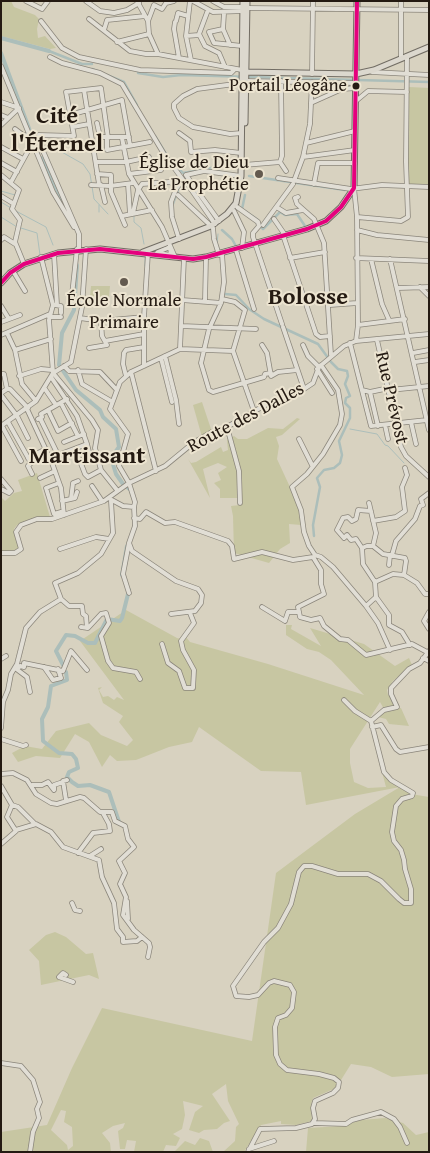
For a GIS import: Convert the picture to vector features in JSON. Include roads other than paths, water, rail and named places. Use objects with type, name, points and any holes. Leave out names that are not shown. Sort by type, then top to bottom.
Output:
[{"type":"main road","points":[[1,283],[13,271],[24,264],[41,257],[78,250],[145,253],[184,258],[220,255],[318,226],[335,213],[354,188],[357,1]]},
{"type":"main road","points":[[171,243],[215,225],[236,203],[241,176],[244,6]]},
{"type":"main road","points":[[145,253],[215,225],[236,209],[242,192],[244,165],[244,6]]},
{"type":"main road","points":[[244,76],[356,75],[429,47]]},
{"type":"street","points":[[26,1],[42,9],[48,1]]},
{"type":"street","points":[[86,1],[100,11],[114,13],[128,10],[138,2],[148,21]]},
{"type":"street","points":[[158,54],[149,34],[148,21],[154,5],[162,9],[166,3],[174,1]]},
{"type":"street","points":[[191,60],[186,36],[191,1],[208,10],[224,13],[244,6]]},
{"type":"street","points":[[213,1],[224,7],[429,10]]},
{"type":"street","points":[[312,74],[313,1]]},
{"type":"street","points":[[401,1],[401,58]]},
{"type":"street","points":[[208,10],[200,35],[205,46],[219,53],[226,66]]},
{"type":"street","points":[[179,58],[174,30],[175,21],[178,13],[188,16]]},
{"type":"street","points":[[224,13],[223,29],[230,45]]},
{"type":"street","points":[[104,30],[107,20],[145,16]]},
{"type":"street","points":[[89,18],[130,51],[226,66],[244,76]]},
{"type":"street","points":[[41,21],[62,48],[78,57],[140,70],[231,73],[234,70]]},
{"type":"street","points":[[223,29],[208,32],[214,42],[242,46]]},
{"type":"street","points":[[117,42],[149,34]]},
{"type":"street","points":[[186,36],[200,35]]},
{"type":"street","points":[[357,217],[403,220],[408,217],[407,56]]},
{"type":"street","points":[[50,57],[62,63],[100,73],[122,84],[164,154],[182,178],[171,202],[174,223],[179,239]]},
{"type":"street","points":[[1,66],[3,76],[19,108],[53,192],[73,225],[77,235],[78,250]]},
{"type":"street","points":[[367,72],[407,76],[429,75]]},
{"type":"street","points":[[242,132],[230,134],[193,127],[180,118],[174,108],[174,104],[197,88],[244,76],[281,81],[356,84]]},
{"type":"street","points":[[280,162],[282,156],[281,81]]},
{"type":"street","points":[[263,225],[278,208],[294,182],[303,157],[313,102],[312,82]]},
{"type":"street","points":[[313,102],[356,84]]},
{"type":"street","points":[[71,304],[79,234],[43,150],[39,135],[74,136],[66,92],[101,88],[107,150],[150,142]]},
{"type":"street","points":[[84,90],[104,202]]},
{"type":"street","points":[[356,102],[368,91],[407,92]]},
{"type":"street","points":[[70,115],[122,100],[123,102],[131,100]]},
{"type":"street","points":[[1,102],[19,108]]},
{"type":"street","points":[[123,102],[130,145]]},
{"type":"street","points":[[1,125],[19,108]]},
{"type":"street","points":[[1,115],[8,118]]},
{"type":"street","points":[[97,123],[98,135],[107,138],[129,137]]},
{"type":"street","points":[[73,127],[89,124]]},
{"type":"street","points":[[15,130],[23,135],[30,136]]},
{"type":"street","points":[[306,143],[355,131]]},
{"type":"street","points":[[179,133],[190,141],[191,152],[215,150],[241,152]]},
{"type":"street","points":[[122,138],[122,147],[131,184],[133,213]]},
{"type":"street","points":[[11,182],[33,142]]},
{"type":"street","points":[[1,147],[23,159]]},
{"type":"street","points":[[303,157],[355,150]]},
{"type":"street","points":[[96,162],[126,162],[149,158],[150,171]]},
{"type":"street","points":[[244,165],[280,162]]},
{"type":"street","points":[[280,162],[286,171]]},
{"type":"street","points":[[314,184],[318,163],[355,162]]},
{"type":"street","points":[[1,163],[17,172]]},
{"type":"street","points":[[129,174],[161,170]]},
{"type":"street","points":[[241,176],[204,171],[186,175],[215,225],[214,239],[220,255],[224,282],[222,301],[209,329],[201,366],[210,392],[270,373],[271,376],[278,372],[297,370]]},
{"type":"street","points":[[98,174],[111,174],[110,186],[125,225]]},
{"type":"street","points":[[1,176],[19,190],[12,209],[20,220],[16,245],[24,264]]},
{"type":"street","points":[[278,178],[294,182],[354,188],[382,185],[429,187]]},
{"type":"street","points":[[133,213],[142,184],[169,182],[177,187]]},
{"type":"street","points":[[186,182],[215,225]]},
{"type":"street","points":[[91,185],[131,184],[139,191],[152,210],[171,243],[175,257]]},
{"type":"street","points":[[354,188],[357,217],[358,325],[356,341]]},
{"type":"street","points":[[178,195],[215,225]]},
{"type":"street","points":[[1,196],[14,204]]},
{"type":"street","points":[[298,197],[295,200],[318,226],[325,252],[330,306],[330,356]]},
{"type":"street","points":[[278,208],[286,213],[304,210]]},
{"type":"street","points":[[236,209],[258,222],[259,226],[253,235],[255,244],[304,389]]},
{"type":"street","points":[[236,209],[244,232],[239,249],[254,309]]},
{"type":"street","points":[[122,216],[152,210]]},
{"type":"street","points":[[274,219],[284,235],[316,334],[320,337],[330,336]]},
{"type":"street","points":[[357,230],[377,235],[429,240]]},
{"type":"street","points":[[1,240],[4,237],[16,245]]},
{"type":"street","points":[[52,373],[71,362],[80,318],[86,249]]},
{"type":"street","points":[[290,258],[325,252]]},
{"type":"street","points":[[144,366],[145,253]]},
{"type":"street","points":[[21,461],[2,426],[36,401],[45,389],[52,373],[50,315],[55,305],[54,254]]},
{"type":"street","points":[[41,257],[55,305]]},
{"type":"street","points":[[205,301],[206,257]]},
{"type":"street","points":[[180,349],[184,258]]},
{"type":"street","points":[[356,258],[429,261]]},
{"type":"street","points":[[371,259],[382,304],[389,320]]},
{"type":"street","points":[[390,259],[427,410],[429,430]]},
{"type":"street","points":[[13,271],[25,291]]},
{"type":"street","points":[[420,287],[429,296]]},
{"type":"street","points":[[398,288],[429,287]]},
{"type":"street","points":[[145,298],[235,302],[245,310],[233,351],[254,411]]},
{"type":"street","points":[[330,306],[357,303]]},
{"type":"street","points":[[1,335],[50,315],[61,315],[61,306],[55,305]]},
{"type":"street","points":[[1,306],[9,319]]},
{"type":"street","points":[[1,322],[20,315]]},
{"type":"street","points":[[80,318],[101,321],[144,317]]},
{"type":"street","points":[[358,325],[405,319]]},
{"type":"street","points":[[89,348],[106,347],[106,341],[102,336],[101,321]]},
{"type":"street","points":[[181,326],[209,329],[256,329]]},
{"type":"street","points":[[7,332],[15,350],[22,384],[36,401]]},
{"type":"street","points":[[106,341],[144,334]]},
{"type":"street","name":"Route des Dalles","points":[[1,553],[15,554],[21,549],[16,532],[21,525],[31,520],[52,519],[110,499],[117,490],[156,471],[193,443],[216,430],[227,428],[254,411],[304,389],[313,383],[319,367],[330,356],[350,343],[429,334]]},
{"type":"street","points":[[15,350],[51,339]]},
{"type":"street","name":"Rue Prévost","points":[[378,340],[404,453],[429,476]]},
{"type":"street","points":[[350,343],[371,426],[427,420]]},
{"type":"street","points":[[262,345],[267,354],[270,373]]},
{"type":"street","points":[[303,345],[308,356],[338,390],[342,414],[340,425],[323,454],[312,465],[307,474],[292,487],[301,510],[304,532],[321,570],[321,584],[324,594],[298,607],[300,617],[311,620],[320,618],[324,626],[340,639],[348,640],[366,655],[410,645],[417,645],[428,652],[391,688],[391,694],[397,707],[384,710],[371,721]]},
{"type":"street","points":[[126,376],[123,364],[124,353],[126,350],[144,347]]},
{"type":"street","points":[[129,593],[123,574],[133,532],[134,506],[136,502],[120,466],[128,434],[110,409],[116,389],[131,372],[180,349],[233,351]]},
{"type":"street","points":[[413,353],[429,350]]},
{"type":"street","points":[[163,357],[172,402]]},
{"type":"street","points":[[163,357],[176,400],[179,424]]},
{"type":"street","points":[[415,362],[429,360]]},
{"type":"street","points":[[62,367],[69,371],[100,372],[116,389]]},
{"type":"street","points":[[319,367],[332,393]]},
{"type":"street","points":[[19,376],[41,369],[52,373],[92,420],[98,430],[95,448],[101,470],[117,490]]},
{"type":"street","points":[[78,370],[82,383],[111,401]]},
{"type":"street","points":[[131,372],[156,471]]},
{"type":"street","points":[[52,373],[77,416],[88,444],[90,456],[80,461],[84,474],[88,477],[101,470]]},
{"type":"street","points":[[1,374],[4,374],[6,389]]},
{"type":"street","points":[[362,390],[370,392],[429,386]]},
{"type":"street","points":[[6,389],[1,394],[17,416],[28,438]]},
{"type":"street","points":[[6,389],[10,389],[28,408],[55,471],[59,483],[63,514],[54,514],[46,487],[59,483]]},
{"type":"street","points":[[45,389],[56,406]]},
{"type":"street","points":[[370,392],[378,426]]},
{"type":"street","points":[[34,422],[42,417],[41,414],[67,400]]},
{"type":"street","points":[[61,403],[78,436]]},
{"type":"street","points":[[48,410],[58,431],[72,423]]},
{"type":"street","points":[[40,418],[61,461]]},
{"type":"street","points":[[8,422],[28,458],[32,474]]},
{"type":"street","points":[[411,422],[416,444]]},
{"type":"street","points":[[385,425],[388,439]]},
{"type":"street","points":[[227,428],[235,450],[239,471],[240,503]]},
{"type":"street","points":[[64,442],[84,434]]},
{"type":"street","points":[[299,438],[312,465]]},
{"type":"street","points":[[50,458],[88,444]]},
{"type":"street","points":[[28,458],[46,449]]},
{"type":"street","points":[[373,521],[396,517],[405,511],[402,487],[407,474],[405,468]]},
{"type":"street","points":[[40,478],[55,471]]},
{"type":"street","points":[[1,479],[11,491],[9,493],[1,489]]},
{"type":"street","points":[[71,499],[73,483],[78,481]]},
{"type":"street","points":[[92,486],[102,501]]},
{"type":"street","points":[[51,504],[75,498],[77,492]]},
{"type":"street","points":[[389,565],[396,541],[415,519],[420,506],[423,505],[421,499],[429,493]]},
{"type":"street","points":[[110,499],[122,506],[134,506]]},
{"type":"street","points":[[87,628],[86,616],[83,614],[82,606],[69,606],[61,599],[55,583],[86,567],[101,554],[113,533],[110,499]]},
{"type":"street","points":[[369,503],[376,533],[373,546]]},
{"type":"street","points":[[371,510],[358,510],[355,520],[352,521],[348,517],[343,518],[338,530],[344,538],[347,535],[350,540],[356,539],[362,548],[362,564],[375,582],[376,597],[389,615],[389,625],[402,632],[410,645]]},
{"type":"street","points":[[134,518],[140,519],[146,512],[165,523],[175,522],[228,541],[232,546],[234,559],[262,552],[293,560],[314,556],[321,557],[333,568],[378,622],[390,650]]},
{"type":"street","points":[[60,549],[96,537],[109,539]]},
{"type":"street","points":[[129,543],[132,551],[139,556],[176,581],[198,589],[202,595],[201,603],[190,613],[171,614]]},
{"type":"street","points":[[362,548],[373,546],[383,554],[405,558],[404,575]]},
{"type":"street","points":[[375,582],[393,574],[404,575],[417,583],[425,594],[429,594]]},
{"type":"street","points":[[366,606],[376,597]]},
{"type":"street","points":[[1,728],[3,702],[16,669],[30,621],[40,612],[61,599]]},
{"type":"street","points":[[262,606],[285,620],[288,612],[299,612]]},
{"type":"street","points":[[429,612],[424,621],[429,629]]},
{"type":"street","points":[[87,628],[101,614],[106,613],[109,623],[101,636],[108,661],[113,668],[136,672],[140,679]]},
{"type":"street","points":[[162,644],[168,663],[179,672],[185,688],[193,688],[194,670],[183,650],[181,641],[194,623],[190,613]]},
{"type":"street","points":[[81,627],[87,628]]},
{"type":"street","points":[[16,669],[20,666],[24,667],[24,663],[64,670],[71,652],[87,670]]},
{"type":"street","points":[[1,659],[6,656]]},
{"type":"street","points":[[423,658],[429,661]]},
{"type":"street","points":[[44,667],[53,680],[61,678],[58,669]]},
{"type":"street","points":[[16,669],[27,677],[30,692]]},
{"type":"street","points":[[314,1123],[315,1101],[333,1093],[338,1088],[339,1082],[334,1078],[319,1074],[287,1070],[280,1064],[276,1055],[276,1022],[278,1018],[286,1015],[292,1008],[294,997],[292,988],[287,983],[274,981],[269,982],[258,995],[242,997],[234,994],[233,986],[264,942],[278,928],[292,904],[298,872],[304,866],[312,866],[338,874],[368,874],[381,881],[398,899],[404,903],[411,903],[411,889],[404,860],[394,841],[392,832],[396,806],[402,799],[412,794],[391,780],[384,772],[371,721],[355,711],[344,700]]},
{"type":"street","points":[[372,727],[381,724],[396,749],[400,752],[429,747]]},
{"type":"street","points":[[1,739],[23,746],[26,745]]},
{"type":"street","points":[[1,774],[13,773],[27,780],[32,785],[36,794],[47,802],[55,804],[80,797],[103,813],[110,825],[110,831],[93,833],[78,853]]},
{"type":"street","points":[[32,785],[42,785],[48,782],[54,790],[54,785],[65,781],[66,800]]},
{"type":"street","points":[[1,786],[12,805],[18,807],[35,824],[51,832],[63,847],[99,860],[102,864],[102,877],[114,903],[117,929],[123,936],[123,942],[137,942],[142,937]]},
{"type":"street","points":[[1,844],[14,836],[16,830],[8,816],[12,805]]},
{"type":"street","points":[[103,813],[110,811],[114,814],[116,821],[127,829],[128,839],[134,847],[119,861],[125,875],[120,886],[126,899],[123,914],[150,947],[148,957]]},
{"type":"street","points":[[16,830],[35,824]]},
{"type":"street","points":[[90,856],[101,849]]},
{"type":"street","points":[[72,903],[75,910],[80,911]]},
{"type":"street","points":[[66,975],[62,973],[59,977],[73,982]]},
{"type":"street","points":[[1,1063],[21,1066],[33,1080],[40,1102],[37,1109],[39,1118],[33,1132],[30,1152]]},
{"type":"street","points":[[249,1150],[260,1128],[296,1128],[314,1123],[346,1124],[352,1120],[381,1112],[394,1119],[400,1126],[407,1143]]},
{"type":"street","points":[[249,1150],[274,1141]]},
{"type":"waterway","points":[[209,1],[215,4]]},
{"type":"waterway","points":[[1,38],[49,51]]},
{"type":"waterway","points":[[49,51],[82,64],[92,64]]},
{"type":"waterway","points":[[1,53],[34,142]]},
{"type":"waterway","points":[[92,69],[124,82],[137,105]]},
{"type":"waterway","points":[[138,73],[163,77],[181,75],[429,82]]},
{"type":"waterway","points":[[155,136],[166,154]]},
{"type":"waterway","points":[[36,147],[60,151],[83,164],[90,174],[94,199],[108,214]]},
{"type":"waterway","points":[[41,158],[65,205]]},
{"type":"waterway","points":[[170,159],[183,173],[208,169],[219,171]]},
{"type":"waterway","points":[[200,170],[219,165],[239,165]]},
{"type":"waterway","points":[[249,176],[345,190]]},
{"type":"waterway","points":[[173,206],[180,187]]},
{"type":"waterway","points":[[1,191],[15,195]]},
{"type":"waterway","points":[[196,193],[215,221]]},
{"type":"waterway","points":[[245,195],[242,209],[258,220]]},
{"type":"waterway","points":[[1,202],[11,208]]},
{"type":"waterway","points":[[99,205],[99,212]]},
{"type":"waterway","points":[[16,211],[46,227],[53,245]]},
{"type":"waterway","points":[[260,226],[263,229],[280,212],[285,215],[297,214],[305,226]]},
{"type":"waterway","points":[[173,213],[175,221]]},
{"type":"waterway","points":[[134,216],[134,222],[141,228],[144,244]]},
{"type":"waterway","points":[[1,217],[17,227]]},
{"type":"waterway","points":[[21,228],[37,233],[40,255]]},
{"type":"waterway","points":[[222,230],[232,239],[237,248]]},
{"type":"waterway","points":[[218,234],[217,244],[220,250]]},
{"type":"waterway","points":[[145,257],[145,266]]},
{"type":"waterway","points":[[77,265],[74,310],[62,333],[59,365],[76,390],[100,410],[103,417],[116,429],[119,447],[111,458],[116,474],[123,484],[132,491]]},
{"type":"waterway","points":[[225,294],[236,295],[249,309],[264,319],[318,344],[338,369],[347,371],[348,376],[345,384],[350,396],[346,398],[345,403],[350,408],[350,418],[339,441],[342,455],[340,463],[334,468],[324,470],[317,478],[320,487],[313,525],[314,536]]},
{"type":"waterway","points":[[350,429],[377,434],[385,445],[404,463]]},
{"type":"waterway","points":[[122,575],[127,546]]},
{"type":"waterway","points":[[64,667],[56,651],[66,635],[75,636],[88,643],[95,643],[107,619],[120,621],[122,618],[129,590]]},
{"type":"waterway","points":[[66,672],[67,680],[51,686],[48,707],[42,719],[43,741],[59,753],[72,754],[76,759],[78,768],[69,772],[67,777],[72,782],[78,786],[90,785],[109,792],[119,822]]},
{"type":"place","name":"Portail Léogâne","points":[[356,86]]},
{"type":"place","name":"Église de Dieu La Prophétie","points":[[259,174]]},
{"type":"place","name":"École Normale Primaire","points":[[124,282]]},
{"type":"district","name":"Cité l'Éternel","points":[[57,131]]},
{"type":"district","name":"Bolosse","points":[[308,298]]},
{"type":"district","name":"Martissant","points":[[87,457]]}]
